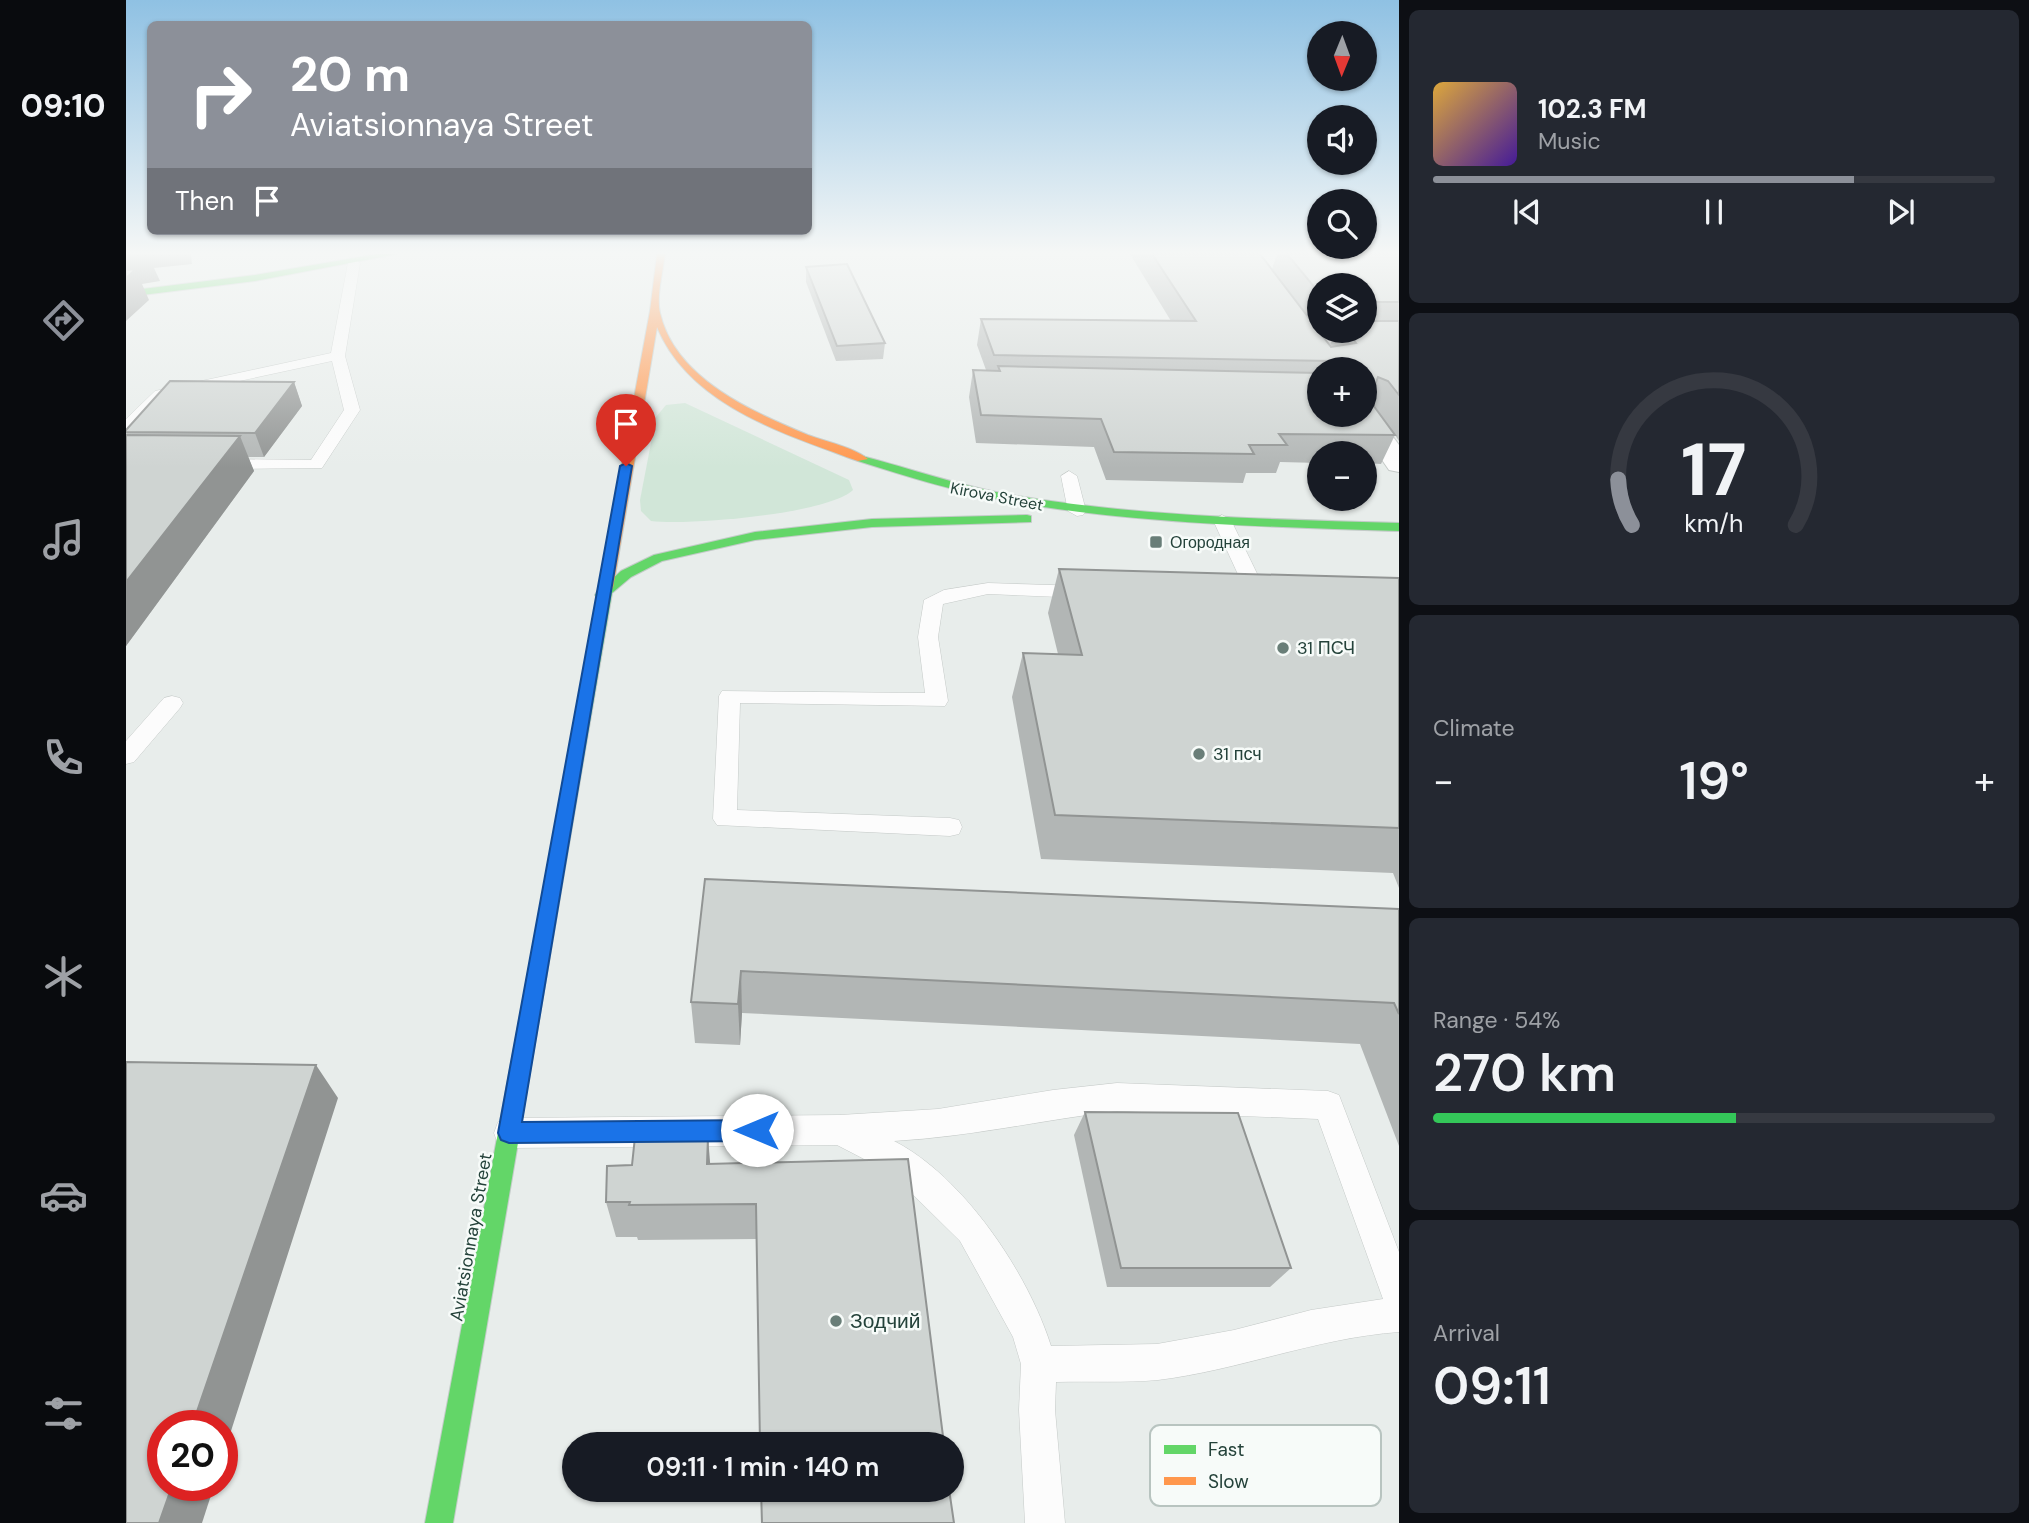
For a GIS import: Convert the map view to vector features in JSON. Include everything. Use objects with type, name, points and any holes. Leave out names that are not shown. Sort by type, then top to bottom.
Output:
[{"type":"street","name":"Aviatsionnaya Street","points":[[439,1523],[602,595],[653,325]]},
{"type":"street","name":"Kirova Street","points":[[661,325],[673,351],[693,372],[762,415],[832,449],[928,481],[1077,511],[1399,527]]},
{"type":"street","points":[[1298,325],[1307,337]]},
{"type":"street","points":[[1377,337],[1399,337]]},
{"type":"street","points":[[1374,427],[1396,453]]},
{"type":"street","points":[[602,595],[627,573],[656,559],[743,538],[812,528],[982,519],[1222,520]]},
{"type":"lane","points":[[207,464],[316,465],[352,410],[338,356],[343,325]]},
{"type":"lane","points":[[126,428],[160,394],[338,356]]},
{"type":"lane","points":[[1069,476],[1077,511]]},
{"type":"lane","points":[[1222,520],[1257,594]]},
{"type":"lane","points":[[950,827],[725,819],[730,696],[937,701],[929,631],[930,610],[934,600],[949,593],[974,590],[1109,592]]},
{"type":"lane","points":[[1230,594],[1282,594]]},
{"type":"lane","points":[[126,756],[172,703]]},
{"type":"lane","points":[[509,1133],[840,1130],[938,1124],[1053,1104],[1117,1097],[1328,1105],[1399,1297]]},
{"type":"lane","points":[[840,1130],[902,1162],[972,1229],[1029,1331],[1039,1364],[1037,1410],[1045,1523]]},
{"type":"lane","points":[[1039,1364],[1157,1362],[1234,1348],[1323,1324],[1399,1315]]},
{"type":"green space","points":[[685,403],[849,480],[853,490],[816,506],[788,512],[694,522],[651,521],[641,511],[640,500],[656,417],[666,405]]},
{"type":"building","points":[[829,325],[876,325],[885,343],[837,346]]},
{"type":"building","points":[[983,325],[1307,325],[1307,343],[1328,343],[1331,347],[1377,343],[1377,325],[1399,325],[1399,395],[1388,381],[1378,377],[1377,380],[1377,357],[1307,357],[1307,361],[994,355]]},
{"type":"building","points":[[998,366],[1307,373],[1307,427],[1377,427],[1377,410],[1395,435],[1279,434],[1287,445],[1249,445],[1254,454],[1114,452],[1101,419],[981,415],[973,370],[1000,371]]},
{"type":"building","points":[[170,381],[294,382],[255,433],[126,432]]},
{"type":"building","points":[[126,435],[240,436],[126,582]]},
{"type":"building","points":[[1059,569],[1399,578],[1399,828],[1055,815],[1023,653],[1082,655]]},
{"type":"building","points":[[705,879],[1399,909],[1399,1014],[1394,1003],[741,971],[738,1004],[691,1002]]},
{"type":"building","points":[[126,1062],[316,1065],[197,1410],[147,1410],[147,1501],[167,1501],[159,1523],[126,1523]]},
{"type":"building","points":[[1085,1112],[1238,1113],[1291,1268],[1121,1268]]},
{"type":"building","name":"Зодчий","points":[[635,1137],[708,1137],[707,1164],[908,1159],[942,1432],[760,1432],[756,1204],[629,1205],[630,1202],[606,1202],[607,1166],[632,1165]]},
{"type":"building","points":[[761,1502],[951,1502],[954,1523],[762,1523]]},
{"type":"traffic: fast","points":[[862,459],[973,490],[1059,506],[1205,520],[1399,527]]},
{"type":"traffic: fast","points":[[602,595],[626,574],[658,558],[755,536],[872,523],[1027,519]]},
{"type":"traffic: fast","points":[[439,1523],[606,588]]},
{"type":"traffic: slow","points":[[606,588],[653,325]]},
{"type":"traffic: slow","points":[[661,325],[683,363],[721,395],[766,420],[862,459]]},
{"type":"place","name":"Огородная","points":[[1156,542]]},
{"type":"place","name":"31 ПСЧ","points":[[1283,648]]},
{"type":"place","name":"31 псч","points":[[1199,754]]},
{"type":"place","name":"Зодчий","points":[[836,1321]]},
{"type":"route","points":[[626,466],[509,1133],[757,1130]]}]
